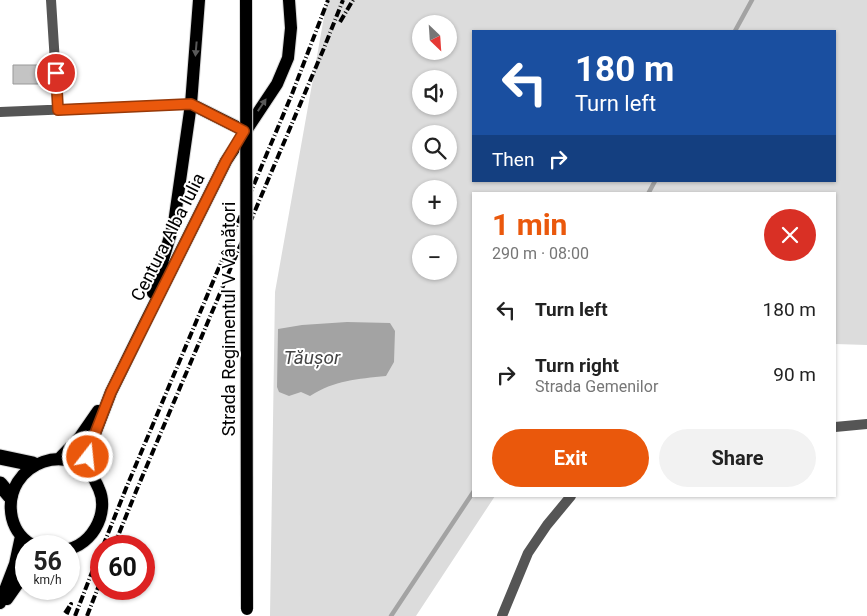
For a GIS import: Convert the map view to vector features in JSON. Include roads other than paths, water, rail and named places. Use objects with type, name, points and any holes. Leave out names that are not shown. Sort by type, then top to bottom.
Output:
[{"type":"highway","points":[[0,457],[34,464]]},
{"type":"highway","points":[[0,484],[10,496]]},
{"type":"main road","name":"Centura Alba Iulia","points":[[143,327],[174,222],[191,104],[199,0]]},
{"type":"main road","name":"Strada Regimentul V Vânători","points":[[246,0],[247,612]]},
{"type":"main road","name":"Centura Alba Iulia","points":[[86,469],[91,444],[111,392],[143,327],[226,161],[244,131],[277,84],[288,58],[291,28],[289,0]]},
{"type":"main road","points":[[191,104],[244,131]]},
{"type":"main road","name":"Centura Alba Iulia","points":[[59,459],[80,437],[111,392]]},
{"type":"main road","points":[[20,535],[14,524],[10,510],[10,496],[15,484],[23,472],[34,464],[46,460],[59,459],[74,462],[86,469],[96,481],[102,495],[102,511],[98,526],[80,544]]},
{"type":"main road","points":[[0,603],[15,564]]},
{"type":"main road","points":[[0,609],[15,588]]},
{"type":"street","points":[[51,0],[58,110]]},
{"type":"street","points":[[0,112],[191,104]]},
{"type":"street","points":[[836,427],[867,424]]},
{"type":"street","points":[[502,616],[528,553],[547,525],[570,497]]},
{"type":"water","name":"Tăușor","points":[[347,322],[390,323],[395,331],[394,362],[386,376],[337,383],[310,396],[301,392],[289,396],[279,392],[277,387],[278,329],[302,325]]},
{"type":"waterway","points":[[736,30],[752,0]]},
{"type":"waterway","points":[[649,192],[654,182]]},
{"type":"waterway","points":[[391,616],[472,494]]},
{"type":"railway","points":[[107,535],[292,94],[328,0]]},
{"type":"railway","points":[[118,535],[343,0]]},
{"type":"railway","points":[[340,22],[353,0]]},
{"type":"railway","points":[[75,616],[90,577]]},
{"type":"railway","points":[[87,616],[93,600]]},
{"type":"railway","points":[[65,613],[71,604],[66,616]]}]
